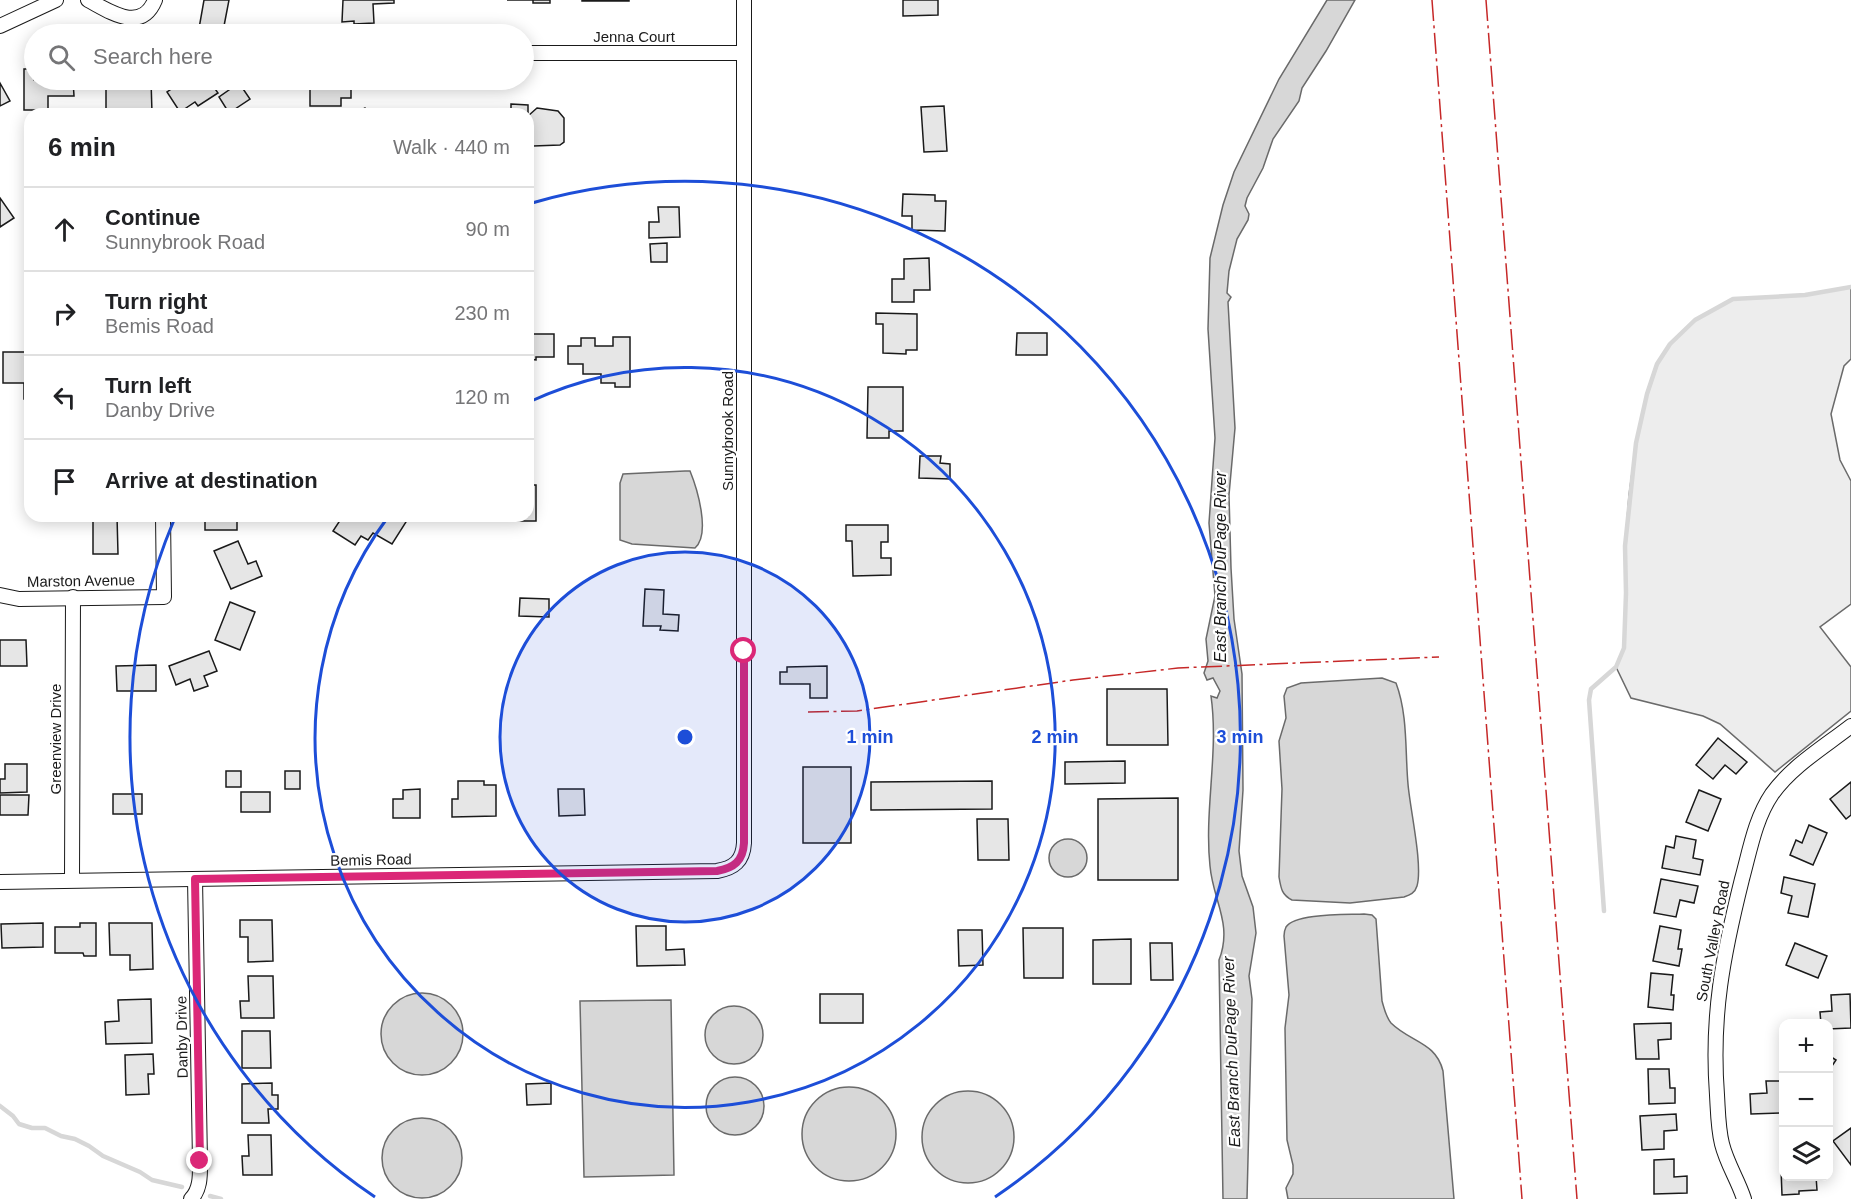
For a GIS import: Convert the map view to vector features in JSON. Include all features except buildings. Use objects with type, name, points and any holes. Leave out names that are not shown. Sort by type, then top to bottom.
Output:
[{"type":"street","points":[[0,26],[56,0]]},
{"type":"street","points":[[88,0],[123,17],[132,18],[149,11],[155,0]]},
{"type":"street","name":"Sunnybrook Road","points":[[739,861],[744,852],[744,0]]},
{"type":"street","name":"Jenna Court","points":[[534,53],[744,53]]},
{"type":"street","name":"Marston Avenue","points":[[0,595],[19,599],[164,597],[163,522]]},
{"type":"street","name":"Greenview Drive","points":[[72,880],[73,597]]},
{"type":"street","name":"South Valley Road","points":[[1744,1199],[1722,1145],[1715,1066],[1715,1018],[1719,984],[1734,911],[1753,836],[1762,812],[1773,793],[1793,771],[1851,726]]},
{"type":"street","name":"Bemis Road","points":[[0,882],[717,871],[733,866],[739,861]]},
{"type":"street","name":"Danby Drive","points":[[194,1196],[200,1178],[195,879]]},
{"type":"shaded area","points":[[1851,287],[1851,359],[1844,366],[1831,414],[1840,460],[1851,481],[1851,604],[1820,627],[1851,667],[1851,711],[1775,772],[1720,724],[1703,716],[1631,698],[1616,667],[1624,648],[1625,546],[1636,443],[1647,394],[1657,364],[1670,344],[1695,320],[1733,299],[1805,295]]},
{"type":"water","name":"East Branch DuPage River","points":[[1327,0],[1355,0],[1302,88],[1299,101],[1273,139],[1263,168],[1247,198],[1245,206],[1249,214],[1248,220],[1237,239],[1229,271],[1227,293],[1231,297],[1228,302],[1235,428],[1229,495],[1231,568],[1234,619],[1242,674],[1243,790],[1239,851],[1242,876],[1253,907],[1256,933],[1249,976],[1252,999],[1247,1199],[1223,1199],[1219,960],[1224,935],[1212,879],[1209,845],[1213,739],[1211,696],[1217,698],[1220,691],[1213,678],[1207,680],[1204,673],[1208,661],[1206,639],[1215,596],[1209,523],[1215,438],[1208,329],[1210,258],[1234,172],[1279,79]]},
{"type":"water","points":[[690,471],[696,488],[702,522],[700,541],[695,548],[632,544],[620,540],[620,483],[623,474]]},
{"type":"water","points":[[1382,678],[1396,683],[1403,708],[1408,784],[1416,836],[1418,877],[1416,888],[1404,897],[1350,903],[1292,900],[1283,891],[1279,877],[1282,789],[1279,741],[1286,718],[1284,696],[1287,688],[1301,683]]},
{"type":"water","points":[[1068,839],[1075,840],[1081,845],[1086,851],[1086,865],[1081,871],[1075,876],[1068,877],[1061,876],[1055,871],[1050,865],[1049,858],[1050,851],[1055,845],[1061,840]]},
{"type":"water","points":[[1372,915],[1376,919],[1382,1001],[1388,1018],[1398,1029],[1422,1043],[1440,1061],[1443,1071],[1454,1199],[1288,1199],[1286,1188],[1293,1174],[1293,1165],[1287,1140],[1285,1028],[1289,995],[1285,930],[1291,922],[1300,919]]},
{"type":"water","points":[[422,993],[438,997],[451,1005],[459,1018],[463,1034],[459,1050],[451,1063],[438,1071],[422,1075],[406,1071],[393,1063],[385,1050],[381,1034],[385,1018],[393,1005],[406,997]]},
{"type":"water","points":[[671,1000],[674,1175],[584,1177],[580,1001]]},
{"type":"water","points":[[734,1006],[745,1008],[758,1019],[763,1035],[761,1046],[750,1059],[734,1064],[723,1062],[710,1051],[705,1035],[707,1024],[718,1011]]},
{"type":"water","points":[[729,1077],[741,1077],[756,1085],[764,1100],[764,1112],[756,1127],[741,1135],[729,1135],[714,1127],[706,1112],[706,1100],[714,1085]]},
{"type":"water","points":[[840,1087],[858,1087],[883,1100],[893,1116],[896,1134],[893,1152],[883,1168],[858,1181],[840,1181],[815,1168],[802,1143],[802,1125],[815,1100]]},
{"type":"water","points":[[968,1091],[986,1094],[1001,1104],[1011,1119],[1014,1137],[1011,1155],[1001,1170],[986,1180],[968,1183],[950,1180],[935,1170],[925,1155],[922,1137],[925,1119],[935,1104],[950,1094]]},
{"type":"water","points":[[414,1118],[430,1118],[451,1129],[462,1150],[462,1166],[451,1187],[430,1198],[414,1198],[400,1192],[388,1180],[382,1166],[382,1150],[388,1136],[400,1124]]},
{"type":"waterway","points":[[1604,911],[1589,700],[1591,689],[1616,667],[1624,648],[1625,546],[1636,443],[1647,394],[1657,364],[1670,344],[1695,320],[1733,299],[1805,295],[1851,287]]},
{"type":"waterway","points":[[0,1106],[19,1124],[32,1128],[45,1128],[61,1136],[75,1139],[103,1156],[140,1172],[152,1180],[182,1187]]},
{"type":"waterway","points":[[210,1196],[221,1199]]},
{"type":"power","points":[[1432,0],[1522,1199]]},
{"type":"power","points":[[1486,0],[1577,1199]]},
{"type":"power","points":[[808,712],[857,711],[1073,680],[1178,668],[1439,657]]},
{"type":"route","points":[[200,1161],[195,879],[717,871],[726,869],[733,866],[744,852],[744,651]]}]
